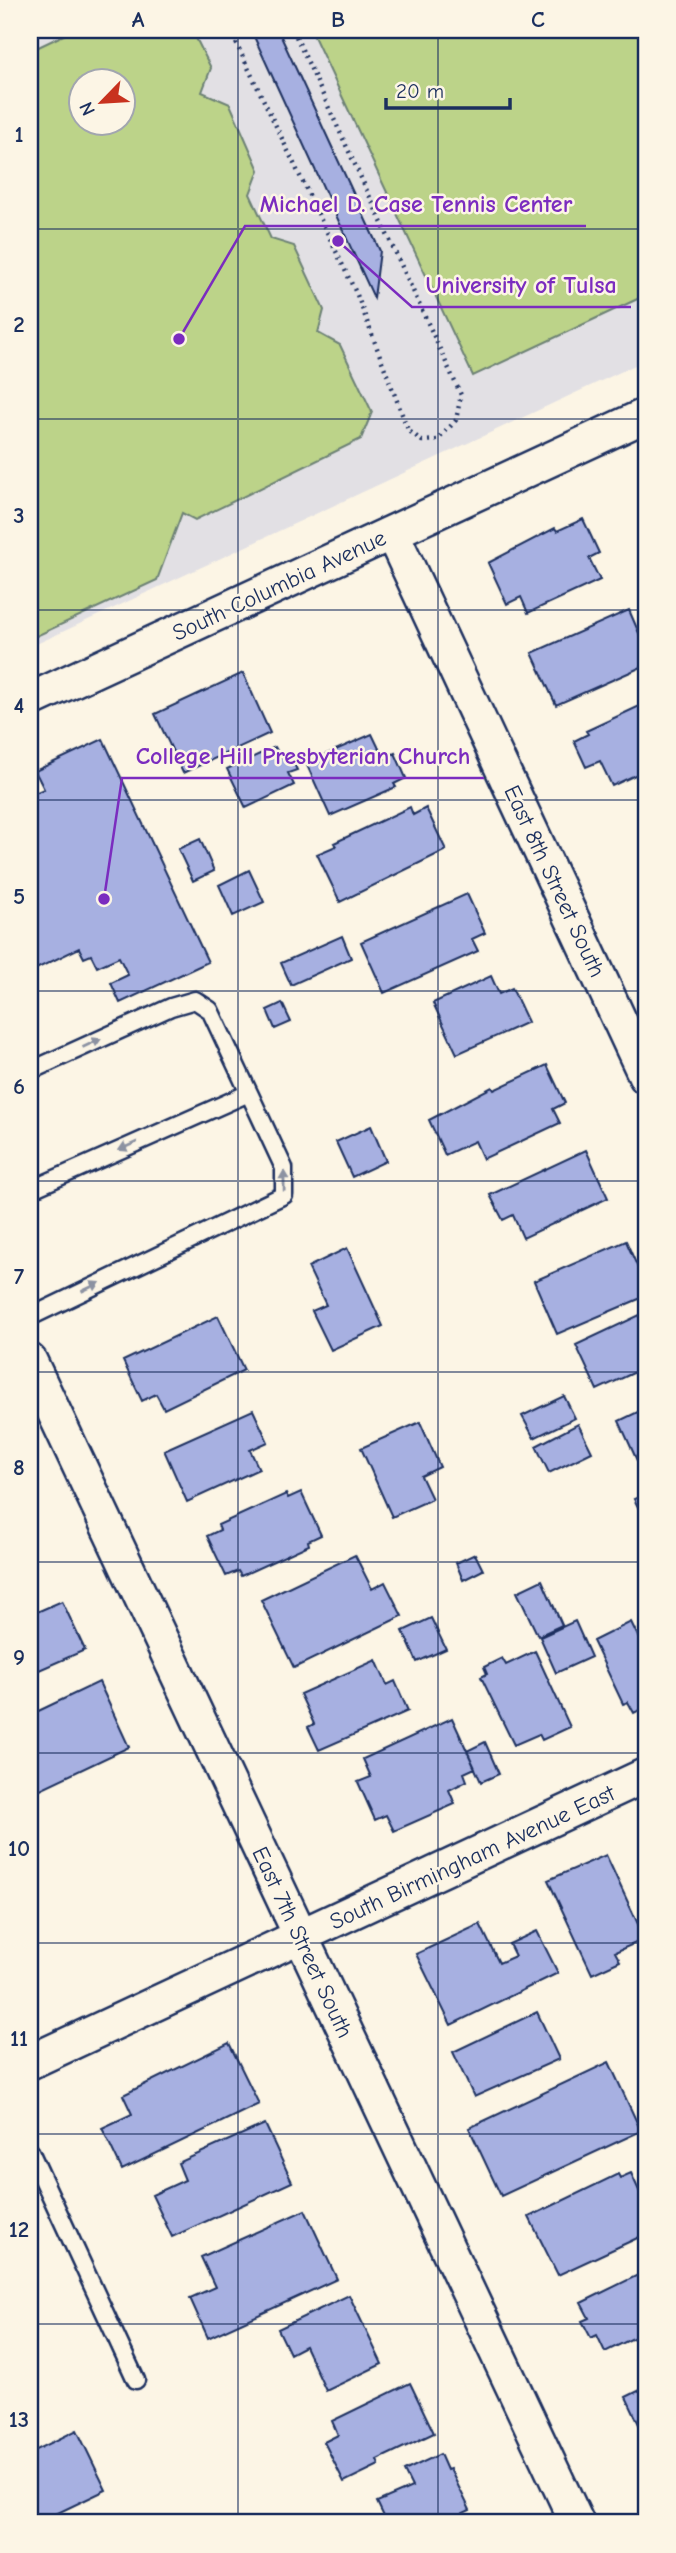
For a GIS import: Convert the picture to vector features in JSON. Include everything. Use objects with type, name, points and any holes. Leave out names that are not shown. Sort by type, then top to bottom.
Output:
[{"type":"street","name":"South Columbia Avenue","points":[[30,700],[646,415]]},
{"type":"street","name":"East 8th Street South","points":[[392,533],[646,1077]]},
{"type":"street","name":"East 7th Street South","points":[[30,1361],[577,2523]]},
{"type":"street","name":"South Birmingham Avenue East","points":[[30,2062],[646,1775]]},
{"type":"lane","points":[[30,1071],[171,1007],[195,1000],[211,1010],[284,1168],[284,1195],[30,1317]]},
{"type":"lane","points":[[30,1189],[248,1093]]},
{"type":"lane","points":[[30,2151],[136,2380]]},
{"type":"path","points":[[230,30],[357,295],[408,430],[422,441],[438,440],[456,420],[461,396],[293,30]]},
{"type":"shaded area","points":[[30,30],[646,30],[646,360],[30,647]]},
{"type":"green space","points":[[74,30],[192,30],[211,68],[202,92],[230,104],[259,170],[250,194],[271,239],[294,246],[324,310],[318,333],[340,345],[372,412],[361,439],[195,520],[182,513],[157,580],[30,639],[30,51]]},
{"type":"green space","points":[[311,30],[646,30],[646,295],[473,376]]},
{"type":"building","points":[[251,30],[278,30],[380,251],[374,298]]},
{"type":"building","points":[[583,519],[599,553],[589,558],[600,580],[528,613],[521,597],[507,604],[488,563],[555,528],[557,531]]},
{"type":"building","points":[[629,610],[646,649],[646,665],[556,705],[532,653]]},
{"type":"building","points":[[243,673],[270,733],[183,773],[155,714]]},
{"type":"building","points":[[646,703],[646,770],[612,786],[600,761],[586,767],[574,741],[588,734],[586,731]]},
{"type":"building","points":[[372,734],[384,759],[395,753],[406,778],[394,784],[396,787],[330,816],[306,763]]},
{"type":"building","points":[[103,739],[208,962],[120,1003],[111,983],[128,975],[119,957],[97,967],[91,955],[84,958],[79,948],[30,972],[30,850],[36,847],[30,833],[30,795],[44,789],[35,771]]},
{"type":"building","points":[[275,747],[281,758],[289,754],[297,770],[288,773],[294,785],[246,808],[227,769]]},
{"type":"building","points":[[410,807],[413,815],[426,808],[446,850],[340,902],[317,854],[336,846],[334,843]]},
{"type":"building","points":[[200,839],[214,871],[193,881],[178,849]]},
{"type":"building","points":[[249,870],[264,902],[233,916],[219,885]]},
{"type":"building","points":[[467,894],[485,933],[472,939],[478,951],[384,993],[361,942]]},
{"type":"building","points":[[342,936],[351,958],[291,985],[281,963]]},
{"type":"building","points":[[491,976],[499,994],[512,988],[528,1022],[457,1054],[433,1003]]},
{"type":"building","points":[[282,1003],[291,1022],[275,1029],[267,1010]]},
{"type":"building","points":[[547,1065],[565,1103],[553,1109],[560,1123],[483,1159],[475,1141],[445,1155],[429,1120],[492,1087],[494,1090]]},
{"type":"building","points":[[371,1126],[386,1161],[352,1177],[336,1142]]},
{"type":"building","points":[[586,1150],[608,1198],[523,1238],[513,1215],[503,1220],[490,1195]]},
{"type":"building","points":[[626,1241],[646,1286],[646,1296],[557,1334],[534,1281]]},
{"type":"building","points":[[347,1248],[383,1326],[331,1350],[312,1311],[326,1305],[308,1267]]},
{"type":"building","points":[[646,1312],[646,1367],[597,1390],[576,1345]]},
{"type":"building","points":[[218,1316],[244,1370],[164,1409],[156,1394],[142,1401],[123,1361]]},
{"type":"building","points":[[564,1396],[575,1418],[534,1438],[522,1416]]},
{"type":"building","points":[[646,1408],[646,1461],[639,1465],[619,1421]]},
{"type":"building","points":[[253,1410],[268,1442],[250,1450],[259,1469],[187,1502],[164,1450]]},
{"type":"building","points":[[420,1422],[440,1467],[421,1476],[432,1499],[392,1517],[361,1448]]},
{"type":"building","points":[[578,1424],[592,1452],[549,1473],[536,1446]]},
{"type":"building","points":[[301,1492],[321,1535],[308,1541],[309,1545],[241,1576],[238,1571],[226,1576],[207,1536],[220,1530],[218,1525],[286,1494],[288,1498]]},
{"type":"building","points":[[646,1494],[646,1523],[634,1499]]},
{"type":"building","points":[[475,1554],[483,1570],[463,1580],[456,1563]]},
{"type":"building","points":[[355,1555],[372,1589],[385,1582],[402,1616],[294,1668],[261,1600]]},
{"type":"building","points":[[542,1580],[562,1625],[538,1636],[517,1592]]},
{"type":"building","points":[[62,1601],[85,1650],[30,1674],[30,1615]]},
{"type":"building","points":[[431,1618],[446,1649],[417,1662],[403,1631]]},
{"type":"building","points":[[575,1621],[591,1657],[556,1673],[540,1637]]},
{"type":"building","points":[[631,1622],[646,1653],[646,1707],[634,1713],[628,1702],[623,1704],[593,1641]]},
{"type":"building","points":[[535,1651],[570,1727],[542,1740],[539,1734],[514,1745],[481,1677],[487,1674],[484,1667],[502,1658],[506,1665]]},
{"type":"building","points":[[376,1660],[387,1685],[395,1681],[408,1711],[319,1750],[308,1727],[314,1724],[300,1694]]},
{"type":"building","points":[[99,1682],[129,1747],[30,1794],[30,1715]]},
{"type":"building","points":[[452,1718],[475,1768],[464,1773],[467,1781],[449,1790],[455,1804],[394,1831],[386,1815],[375,1820],[358,1782],[371,1777],[363,1759]]},
{"type":"building","points":[[485,1742],[499,1774],[481,1782],[467,1751]]},
{"type":"building","points":[[606,1855],[645,1939],[615,1952],[620,1961],[592,1974],[548,1880]]},
{"type":"building","points":[[480,1924],[499,1963],[515,1956],[509,1944],[537,1931],[558,1973],[451,2025],[416,1954]]},
{"type":"building","points":[[537,2012],[559,2059],[474,2097],[453,2052]]},
{"type":"building","points":[[229,2043],[259,2104],[122,2170],[102,2128],[132,2114],[123,2095]]},
{"type":"building","points":[[609,2062],[641,2131],[501,2196],[469,2128]]},
{"type":"building","points":[[265,2124],[292,2182],[172,2237],[152,2195],[185,2180],[178,2163]]},
{"type":"building","points":[[631,2173],[646,2206],[646,2234],[558,2275],[529,2217],[618,2174],[620,2178]]},
{"type":"building","points":[[305,2210],[337,2279],[208,2338],[190,2298],[215,2287],[201,2257]]},
{"type":"building","points":[[646,2271],[646,2356],[635,2337],[605,2352],[597,2335],[591,2338],[582,2321],[589,2318],[581,2303]]},
{"type":"building","points":[[349,2295],[382,2364],[326,2391],[305,2346],[290,2354],[278,2329]]},
{"type":"building","points":[[410,2383],[434,2433],[377,2460],[379,2465],[344,2482],[324,2442],[338,2435],[332,2421]]},
{"type":"building","points":[[646,2387],[646,2439],[626,2397]]},
{"type":"building","points":[[30,2391],[40,2415],[30,2420]]},
{"type":"building","points":[[77,2430],[106,2490],[37,2523],[30,2523],[30,2453]]},
{"type":"building","points":[[440,2454],[470,2510],[442,2523],[387,2523],[377,2502],[412,2487],[404,2471]]},
{"type":"place","name":"University of Tulsa","points":[[338,241]]},
{"type":"place","name":"Michael D. Case Tennis Center","points":[[179,339]]},
{"type":"place","name":"College Hill Presbyterian Church","points":[[104,899]]}]
